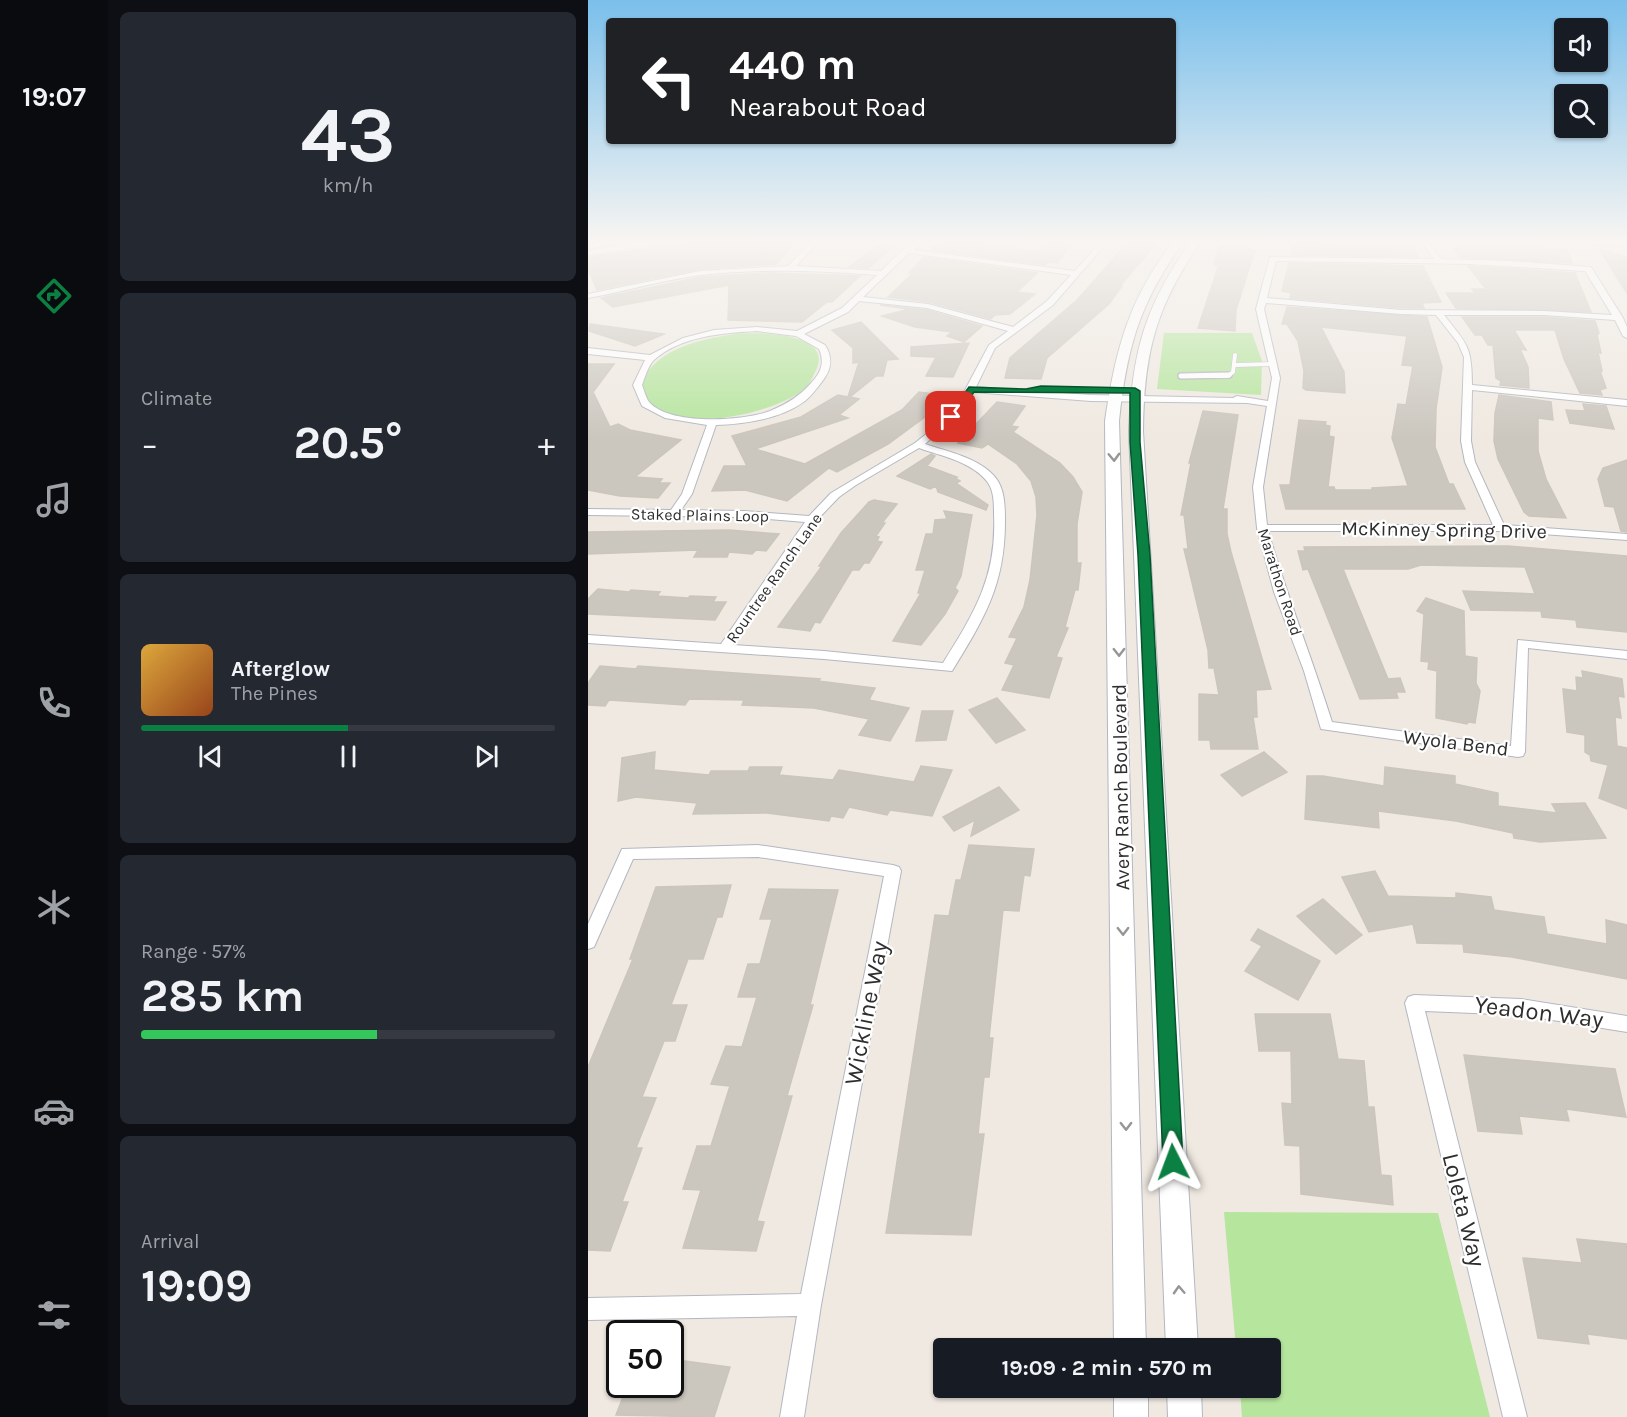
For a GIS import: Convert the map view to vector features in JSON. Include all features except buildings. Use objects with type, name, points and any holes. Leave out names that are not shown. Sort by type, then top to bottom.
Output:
[{"type":"main road","name":"Avery Ranch Boulevard","points":[[1137,307],[1122,352],[1125,395],[1135,442],[1144,555],[1182,1338]]},
{"type":"main road","name":"Avery Ranch Boulevard","points":[[1130,1338],[1112,421],[1125,395],[1155,307]]},
{"type":"main road","points":[[1131,1398],[1131,1417]]},
{"type":"main road","points":[[1184,1398],[1185,1417]]},
{"type":"street","points":[[798,334],[848,307]]},
{"type":"street","points":[[932,307],[1012,330]]},
{"type":"street","name":"Rountree Ranch Lane","points":[[725,648],[812,519],[852,483],[918,444],[951,417],[972,389],[992,347],[1044,307]]},
{"type":"street","name":"Marathon Road","points":[[1262,307],[1261,321],[1276,378],[1258,487],[1262,528],[1280,592],[1310,671],[1326,726]]},
{"type":"street","points":[[1339,307],[1439,313],[1544,313],[1619,318]]},
{"type":"street","points":[[1611,307],[1627,336]]},
{"type":"street","points":[[1439,313],[1462,343],[1468,357],[1466,441],[1470,462],[1500,528]]},
{"type":"street","points":[[628,394],[635,376],[652,358],[683,342],[727,331],[756,329],[798,334],[817,342],[826,352],[825,367],[811,392],[767,414],[712,423],[666,420],[644,413],[634,406]]},
{"type":"street","points":[[588,351],[652,358]]},
{"type":"street","points":[[1469,387],[1627,403]]},
{"type":"street","points":[[972,389],[1026,392],[1039,395],[1125,395],[1272,404]]},
{"type":"street","points":[[673,514],[687,494],[712,423]]},
{"type":"street","points":[[588,639],[824,655],[947,668],[992,586],[999,537],[999,493],[992,480],[979,470],[918,444]]},
{"type":"street","name":"Staked Plains Loop","points":[[588,512],[744,514],[812,519]]},
{"type":"street","name":"McKinney Spring Drive","points":[[1262,528],[1500,528],[1627,537]]},
{"type":"street","name":"Wyola Bend","points":[[1326,726],[1518,752],[1522,643],[1627,655]]},
{"type":"street","name":"Wickline Way","points":[[588,942],[628,853],[758,851],[894,871],[810,1305],[792,1417]]},
{"type":"street","name":"Yeadon Way","points":[[1414,1003],[1473,1002],[1521,1005],[1627,1024]]},
{"type":"street","name":"Loleta Way","points":[[1414,1003],[1515,1417]]},
{"type":"street","points":[[588,1309],[810,1305]]},
{"type":"lane","points":[[1181,376],[1228,376],[1233,372],[1235,365],[1234,355]]},
{"type":"lane","points":[[1235,365],[1274,364]]},
{"type":"green space","points":[[1164,333],[1252,333],[1262,361],[1261,395],[1157,389]]},
{"type":"green space","points":[[736,334],[775,334],[804,341],[814,348],[819,357],[816,370],[809,383],[790,398],[772,406],[729,417],[684,419],[666,415],[648,405],[640,393],[644,378],[652,366],[677,349],[707,339]]},
{"type":"green space","points":[[1224,1212],[1438,1213],[1490,1417],[1242,1417],[1241,1398],[1281,1398],[1281,1338],[1235,1338]]},
{"type":"route","points":[[951,417],[962,406],[972,389],[1026,392],[1041,388],[1135,391],[1135,442],[1144,555],[1173,1162]]}]
